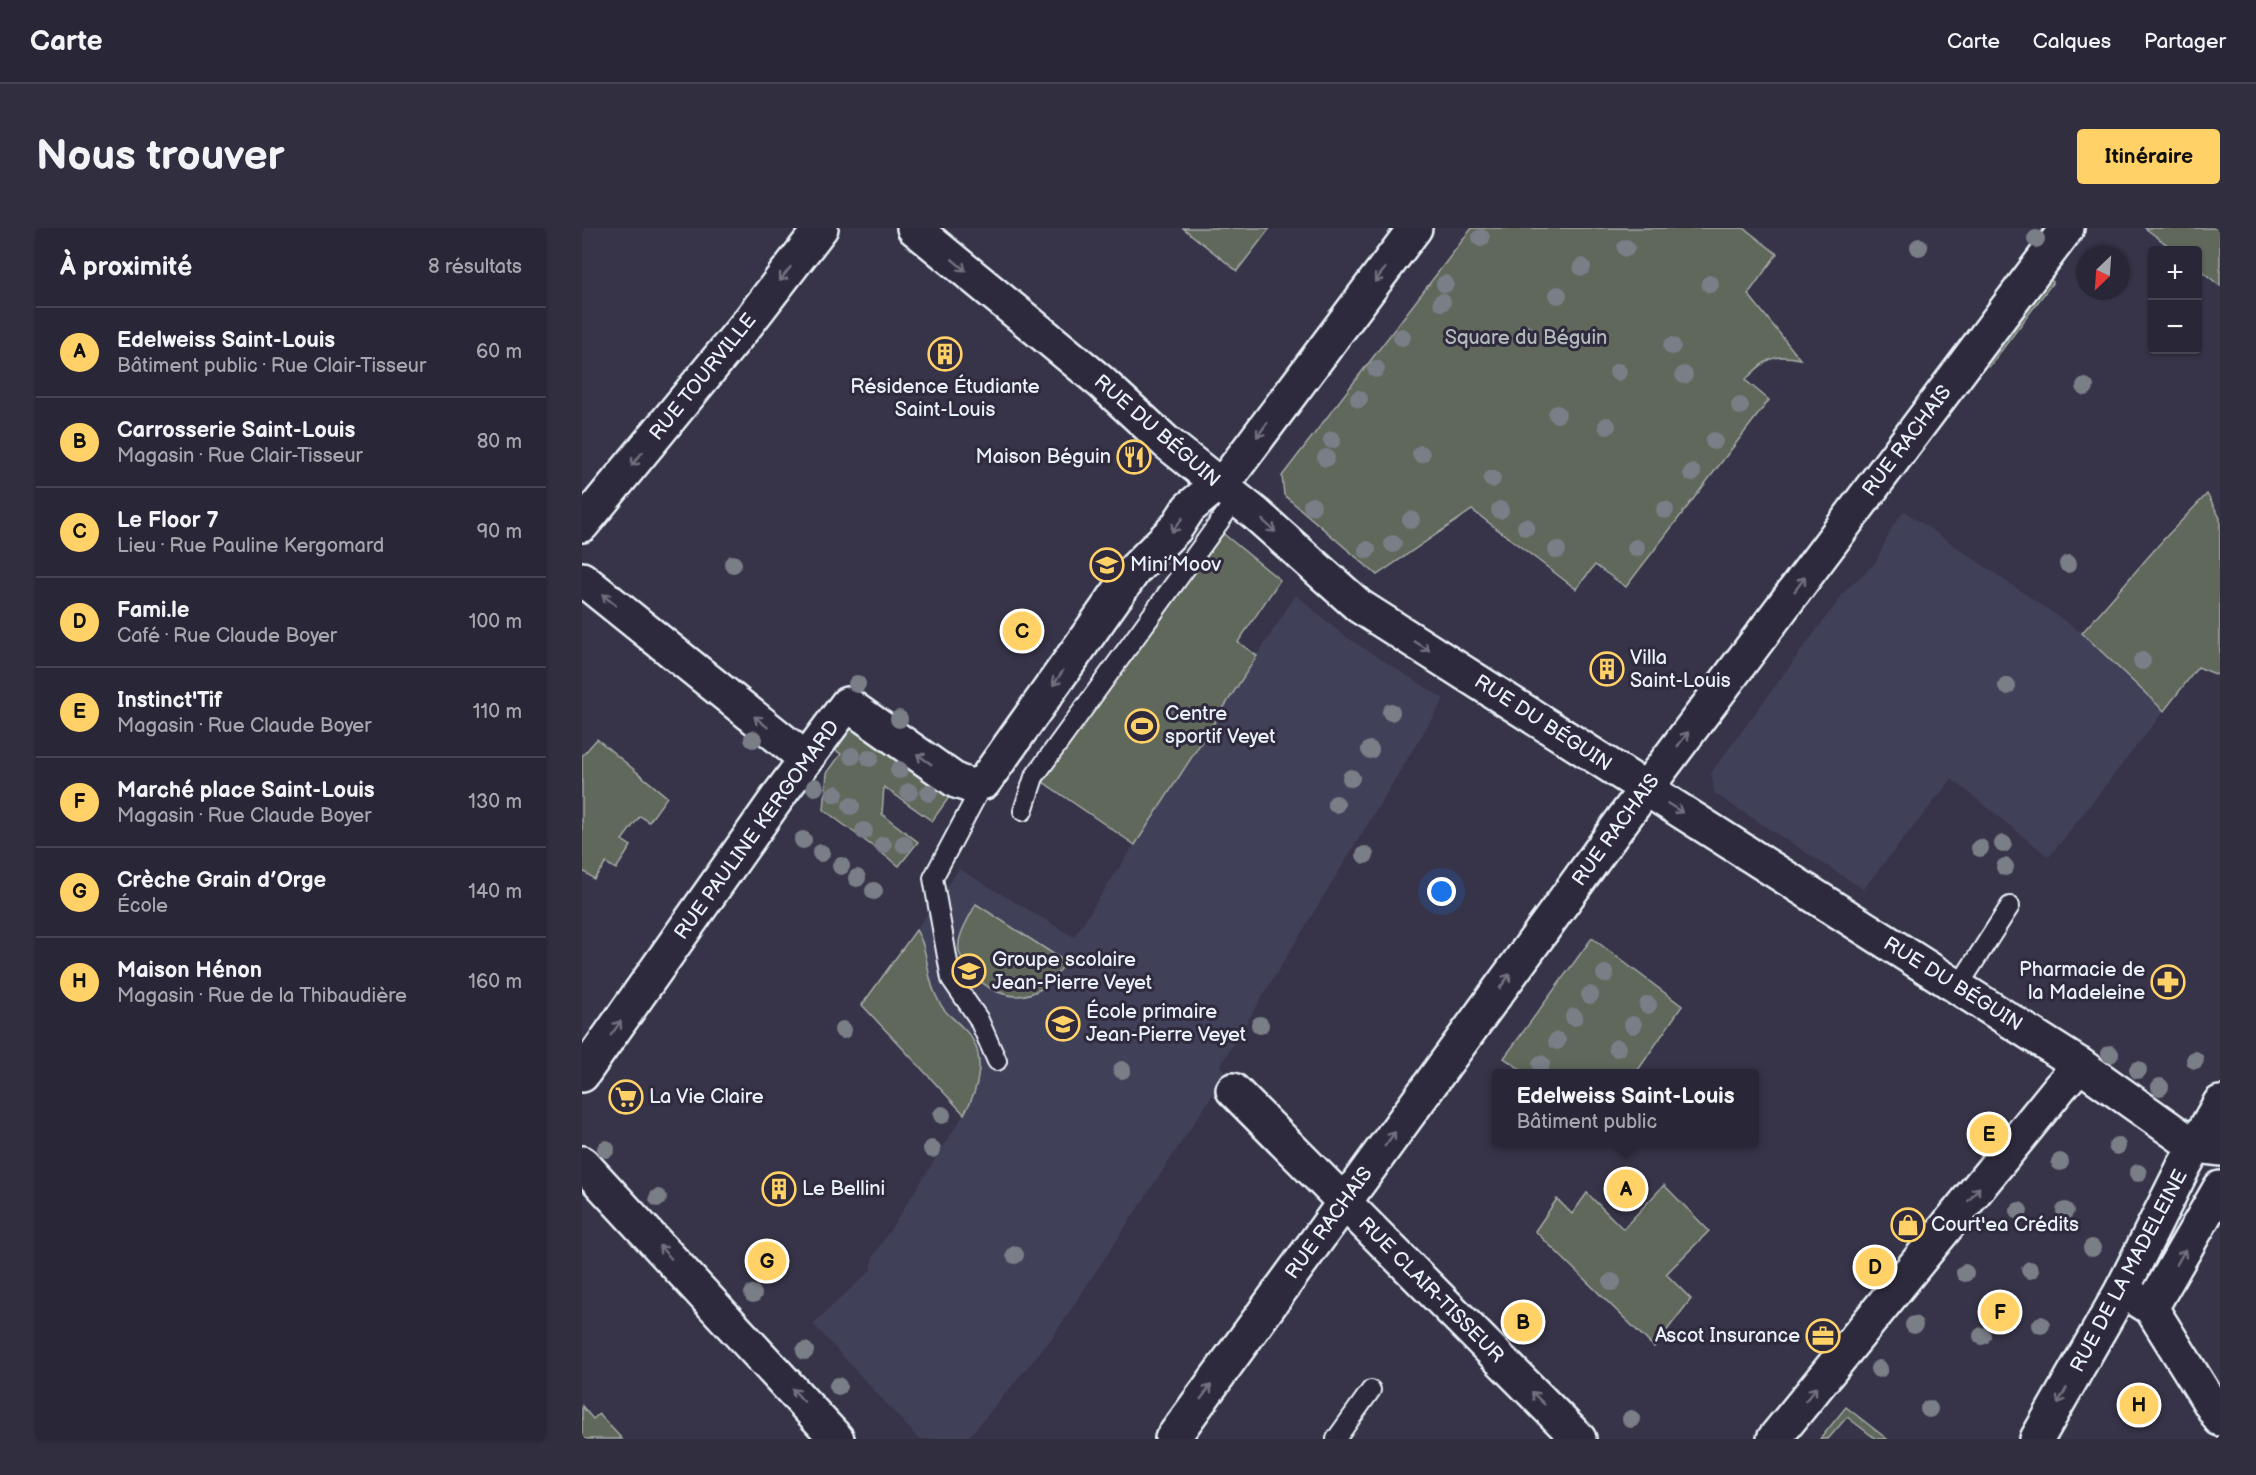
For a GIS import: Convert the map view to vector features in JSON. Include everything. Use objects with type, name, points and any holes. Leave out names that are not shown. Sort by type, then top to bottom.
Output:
[{"type":"street","name":"RUE TOURVILLE","points":[[582,525],[747,324],[821,228]]},
{"type":"street","name":"RUE DU BÉGUIN","points":[[914,228],[1101,382],[1166,442],[1256,513],[1359,606],[2208,1148]]},
{"type":"street","points":[[984,782],[1136,569],[1176,528],[1189,508],[1228,492],[1239,463],[1415,228]]},
{"type":"street","name":"RUE RACHAIS","points":[[1172,1439],[1646,789],[2067,228]]},
{"type":"street","points":[[582,579],[806,759]]},
{"type":"street","name":"RUE PAULINE KERGOMARD","points":[[582,1075],[748,838],[848,704],[956,781],[971,786],[984,782]]},
{"type":"street","points":[[1774,1439],[2080,1065]]},
{"type":"street","name":"RUE CLAIR-TISSEUR","points":[[1233,1090],[1579,1439]]},
{"type":"street","name":"RUE DE LA MADELEINE","points":[[2037,1439],[2122,1290],[2208,1148],[2220,1102]]},
{"type":"street","points":[[582,1163],[837,1439]]},
{"type":"street","name":"RUE DE LA MADELEINE","points":[[2151,1308],[2220,1188]]},
{"type":"street","points":[[2122,1290],[2151,1308],[2220,1419]]},
{"type":"lane","points":[[1023,811],[1034,777],[1228,492]]},
{"type":"lane","points":[[984,782],[933,878],[951,979],[978,1018],[997,1061]]},
{"type":"lane","points":[[1958,987],[2010,906]]},
{"type":"lane","points":[[1336,1439],[1371,1390]]},
{"type":"shaded area","points":[[1904,511],[2082,633],[2164,711],[2049,857],[1952,779],[1863,889],[1715,794],[1711,773],[1846,590],[1875,563],[1893,526]]},
{"type":"shaded area","name":"École primaire Jean-Pierre Veyet","points":[[1296,595],[1343,635],[1444,699],[1220,1066],[1227,1073],[1052,1338],[967,1439],[919,1439],[813,1324],[871,1270],[873,1257],[964,1114],[862,1005],[959,869],[1074,937]]},
{"type":"green space","points":[[1183,228],[1270,228],[1237,271]]},
{"type":"green space","name":"Square du Béguin","points":[[1472,228],[1744,228],[1777,254],[1748,294],[1800,359],[1775,358],[1758,367],[1745,380],[1769,400],[1626,587],[1595,565],[1576,589],[1472,510],[1377,575],[1284,495],[1282,476]]},
{"type":"green space","points":[[2145,228],[2220,228],[2220,286],[2202,271],[2202,246],[2169,246]]},
{"type":"green space","points":[[2044,275],[2053,282],[1989,367],[1979,361]]},
{"type":"green space","points":[[2207,494],[2220,518],[2220,676],[2198,667],[2164,711],[2082,633],[2163,540]]},
{"type":"green space","points":[[1220,531],[1280,580],[1238,642],[1257,656],[1135,845],[1043,782]]},
{"type":"green space","points":[[848,722],[950,796],[932,821],[884,787],[882,814],[918,842],[899,866],[824,810],[827,773],[841,754],[831,747]]},
{"type":"green space","points":[[597,739],[667,797],[649,822],[640,816],[622,840],[631,846],[616,869],[606,863],[594,879],[582,870],[582,756]]},
{"type":"green space","points":[[976,904],[1066,962],[1050,982],[1037,991],[1017,996],[998,992],[974,976],[961,958],[959,945],[964,927]]},
{"type":"green space","points":[[916,930],[923,944],[931,984],[938,999],[944,1009],[965,1030],[977,1049],[979,1071],[977,1082],[964,1114],[862,1005]]},
{"type":"green space","points":[[1592,938],[1682,1006],[1639,1069],[1520,1069],[1504,1058]]},
{"type":"green space","points":[[1664,1185],[1709,1231],[1666,1274],[1691,1299],[1654,1347],[1535,1231],[1557,1199],[1572,1214],[1587,1193],[1623,1229]]},
{"type":"green space","points":[[582,1406],[593,1419],[599,1414],[622,1439],[582,1439]]},
{"type":"green space","points":[[1846,1407],[1887,1439],[1876,1439],[1847,1417],[1828,1439],[1820,1439]]},
{"type":"place","name":"Résidence Étudiante Saint-Louis","points":[[945,354]]},
{"type":"place","name":"Maison Béguin","points":[[1134,457]]},
{"type":"place","name":"Mini’Moov","points":[[1107,565]]},
{"type":"place","name":"Le Floor 7","points":[[1022,631]]},
{"type":"place","name":"Villa Saint-Louis","points":[[1607,669]]},
{"type":"place","name":"Centre sportif Veyet","points":[[1142,726]]},
{"type":"place","name":"Groupe scolaire Jean-Pierre Veyet","points":[[969,971]]},
{"type":"place","name":"Pharmacie de la Madeleine","points":[[2168,982]]},
{"type":"place","name":"École primaire Jean-Pierre Veyet","points":[[1063,1024]]},
{"type":"place","name":"La Vie Claire","points":[[626,1097]]},
{"type":"place","name":"Instinct'Tif","points":[[1989,1134]]},
{"type":"place","name":"Le Bellini","points":[[779,1189]]},
{"type":"place","name":"Edelweiss Saint-Louis","points":[[1626,1189]]},
{"type":"place","name":"Court'ea Crédits","points":[[1908,1225]]},
{"type":"place","name":"Crèche Grain d’Orge","points":[[767,1261]]},
{"type":"place","name":"Fami.le","points":[[1875,1267]]},
{"type":"place","name":"Marché place Saint-Louis","points":[[2000,1312]]},
{"type":"place","name":"Carrosserie Saint-Louis","points":[[1523,1322]]},
{"type":"place","name":"Ascot Insurance","points":[[1823,1336]]},
{"type":"place","name":"Maison Hénon","points":[[2139,1405]]}]
